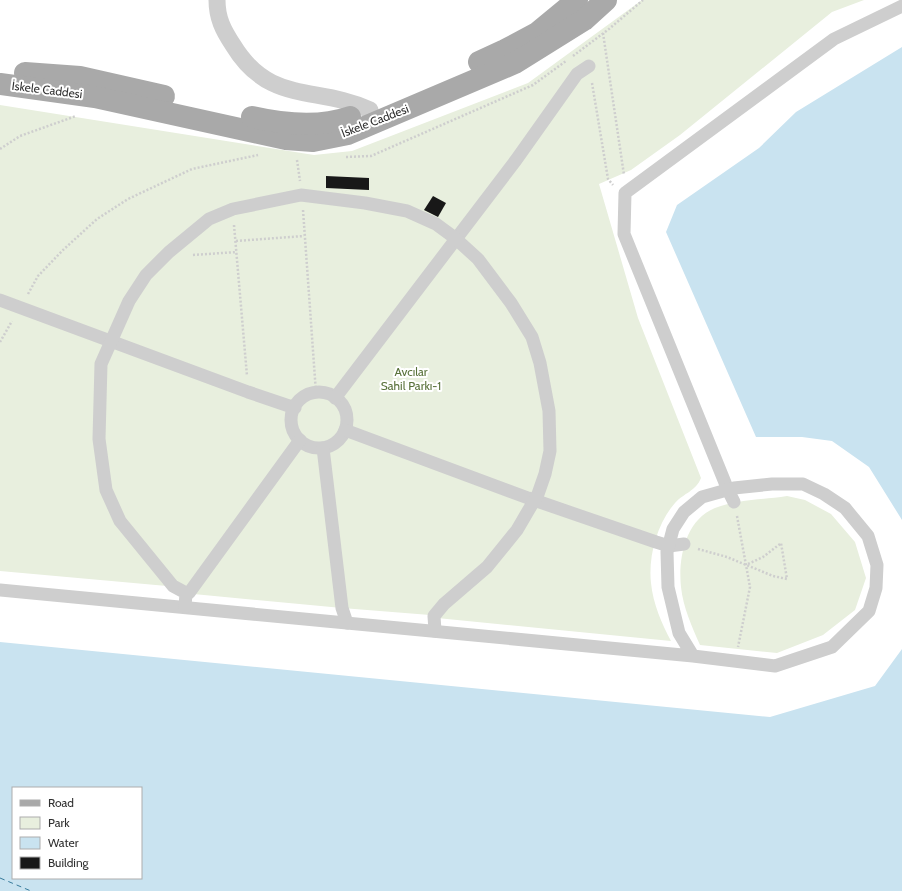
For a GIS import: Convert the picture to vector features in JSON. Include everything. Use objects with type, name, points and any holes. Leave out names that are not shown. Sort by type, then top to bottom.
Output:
[{"type":"main road","name":"İskele Caddesi","points":[[0,84],[95,96],[286,139],[313,140],[348,134],[372,116],[505,50],[537,32],[577,0]]},
{"type":"main road","name":"İskele Caddesi","points":[[0,70],[80,78],[259,119],[303,125],[336,122],[372,116],[515,63],[584,20],[606,0]]},
{"type":"street","points":[[217,0],[220,24],[235,49],[255,73],[274,85],[314,96],[356,104],[372,116]]},
{"type":"street","points":[[734,502],[624,234],[626,193],[834,39],[902,6]]},
{"type":"street","points":[[335,398],[516,160],[576,74],[589,66]]},
{"type":"street","points":[[186,593],[173,586],[120,521],[106,490],[99,440],[98,400],[101,364],[110,340],[129,301],[146,275],[169,252],[209,220],[233,209],[301,195],[365,203],[407,211],[436,224],[456,239],[478,259],[512,303],[532,337],[540,363],[549,411],[550,451],[545,474],[534,500],[517,530],[487,567],[444,604],[434,616],[435,631]]},
{"type":"street","points":[[0,300],[295,408]]},
{"type":"street","points":[[316,393],[323,393],[335,398],[344,408],[347,417],[345,430],[337,441],[323,448],[312,447],[300,440],[292,429],[291,419],[298,402],[305,396],[316,393]]},
{"type":"street","points":[[345,430],[534,500],[669,546],[684,544]]},
{"type":"street","points":[[186,593],[189,593],[300,440]]},
{"type":"street","points":[[323,448],[342,608],[347,623]]},
{"type":"street","points":[[0,590],[693,656],[775,666],[832,647],[869,611],[876,588],[877,565],[868,536],[845,508],[824,494],[803,484],[772,484],[728,490],[702,497],[684,512],[673,529],[667,552],[668,587],[672,607],[679,633],[693,656]]},
{"type":"street","points":[[185,607],[186,593]]},
{"type":"street","points":[[733,661],[738,649]]},
{"type":"path","points":[[589,66],[608,179],[615,189],[626,193],[604,33]]},
{"type":"path","points":[[0,149],[20,136],[79,115]]},
{"type":"path","points":[[0,342],[38,276],[63,250],[97,219],[122,203],[192,169],[258,155]]},
{"type":"path","points":[[297,157],[316,393]]},
{"type":"path","points":[[233,209],[248,392]]},
{"type":"path","points":[[236,241],[304,236]]},
{"type":"path","points":[[193,255],[237,252]]},
{"type":"path","points":[[734,502],[750,587],[738,649]]},
{"type":"path","points":[[684,544],[747,565],[773,576],[787,579],[781,543],[763,557],[747,565]]},
{"type":"green space","name":"Avcılar Sahil Parkı-1","points":[[642,0],[864,0],[832,12],[680,135],[631,170],[599,184],[638,318],[701,478],[693,489],[675,503],[663,520],[655,541],[651,562],[650,573],[654,599],[658,614],[671,641],[437,618],[430,615],[183,593],[178,587],[0,571],[0,105],[314,155],[352,151],[528,83]]},
{"type":"green space","points":[[787,496],[805,500],[831,514],[855,542],[866,578],[855,610],[823,635],[777,653],[700,645],[686,609],[682,594],[680,576],[683,553],[690,531],[697,521],[715,508],[742,501]]},
{"type":"water","points":[[902,47],[902,520],[869,467],[832,441],[802,437],[756,437],[666,232],[677,205],[759,148],[796,112]]},
{"type":"water","points":[[0,642],[770,717],[875,686],[902,649],[902,891],[0,891]]},
{"type":"building","points":[[326,176],[369,178],[369,190],[326,188]]},
{"type":"building","points":[[433,196],[446,203],[438,217],[424,210]]},
{"type":"ferry route","points":[[0,878],[31,891]]}]
